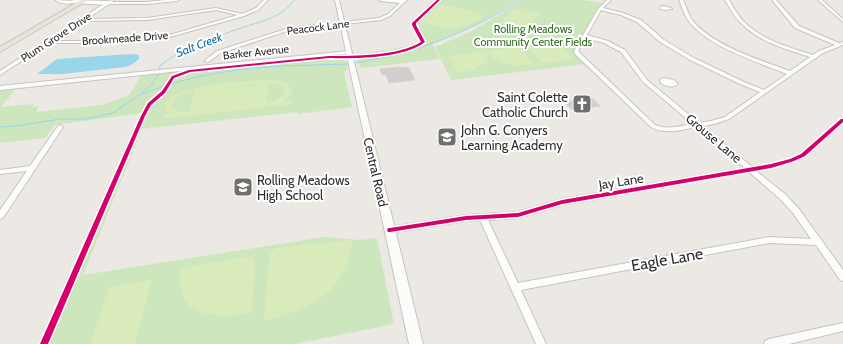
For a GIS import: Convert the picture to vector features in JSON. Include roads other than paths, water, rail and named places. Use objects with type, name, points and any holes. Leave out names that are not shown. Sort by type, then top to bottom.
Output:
[{"type":"main road","points":[[1,48],[79,1]]},
{"type":"street","points":[[57,0],[147,3],[177,0]]},
{"type":"street","name":"Brookmeade Drive","points":[[49,42],[92,42],[166,37],[243,15],[263,4],[266,0]]},
{"type":"street","name":"Central Road","points":[[337,0],[416,344]]},
{"type":"street","points":[[381,0],[404,1]]},
{"type":"street","points":[[609,0],[600,9],[576,51],[583,60],[659,129],[666,130],[698,125],[722,120],[733,115],[814,57],[841,45]]},
{"type":"street","points":[[681,0],[691,21],[710,38],[736,52],[790,73]]},
{"type":"street","points":[[727,0],[742,21],[754,32],[776,43],[814,57]]},
{"type":"street","points":[[774,0],[797,27],[841,45]]},
{"type":"street","points":[[820,0],[843,21]]},
{"type":"street","name":"Plum Grove Drive","points":[[0,73],[110,1]]},
{"type":"street","name":"Peacock Lane","points":[[206,61],[219,52],[283,31],[304,27],[380,19],[389,15],[404,1]]},
{"type":"street","points":[[670,8],[685,10]]},
{"type":"street","points":[[82,20],[147,19],[216,9],[243,15]]},
{"type":"street","points":[[600,9],[622,14],[639,21],[662,41],[692,59],[764,92]]},
{"type":"street","name":"Grouse Lane","points":[[585,36],[606,42],[623,51],[640,75],[650,85],[753,171],[796,211],[843,277]]},
{"type":"street","name":"Barker Avenue","points":[[0,88],[349,52]]},
{"type":"street","points":[[650,85],[664,83]]},
{"type":"street","name":"Jay Lane","points":[[390,230],[483,217],[518,215],[562,202],[753,171],[781,164],[803,155],[843,120]]},
{"type":"street","points":[[0,216],[60,127]]},
{"type":"street","points":[[0,172],[32,168]]},
{"type":"street","points":[[483,217],[542,344]]},
{"type":"street","name":"Eagle Lane","points":[[516,287],[769,240],[818,242]]},
{"type":"street","points":[[769,344],[843,327]]},
{"type":"water","points":[[131,54],[139,55],[139,59],[131,65],[125,67],[62,74],[37,74],[57,59]]},
{"type":"waterway","name":"Salt Creek","points":[[142,93],[153,83],[161,70],[159,67],[176,55],[209,40],[277,15],[294,0]]},
{"type":"waterway","points":[[354,63],[420,48],[461,32],[521,0]]},
{"type":"waterway","points":[[140,95],[157,88],[192,78],[228,71],[283,66],[350,64]]},
{"type":"waterway","name":"Salt Creek","points":[[0,127],[17,126],[60,119],[85,119],[113,113],[139,95]]},
{"type":"place","name":"Saint Colette Catholic Church","points":[[582,104]]},
{"type":"place","name":"John G. Conyers Learning Academy","points":[[447,137]]},
{"type":"place","name":"Rolling Meadows High School","points":[[243,187]]},
{"type":"park label","name":"Rolling Meadows Community Center Fields","points":[[533,35]]}]
